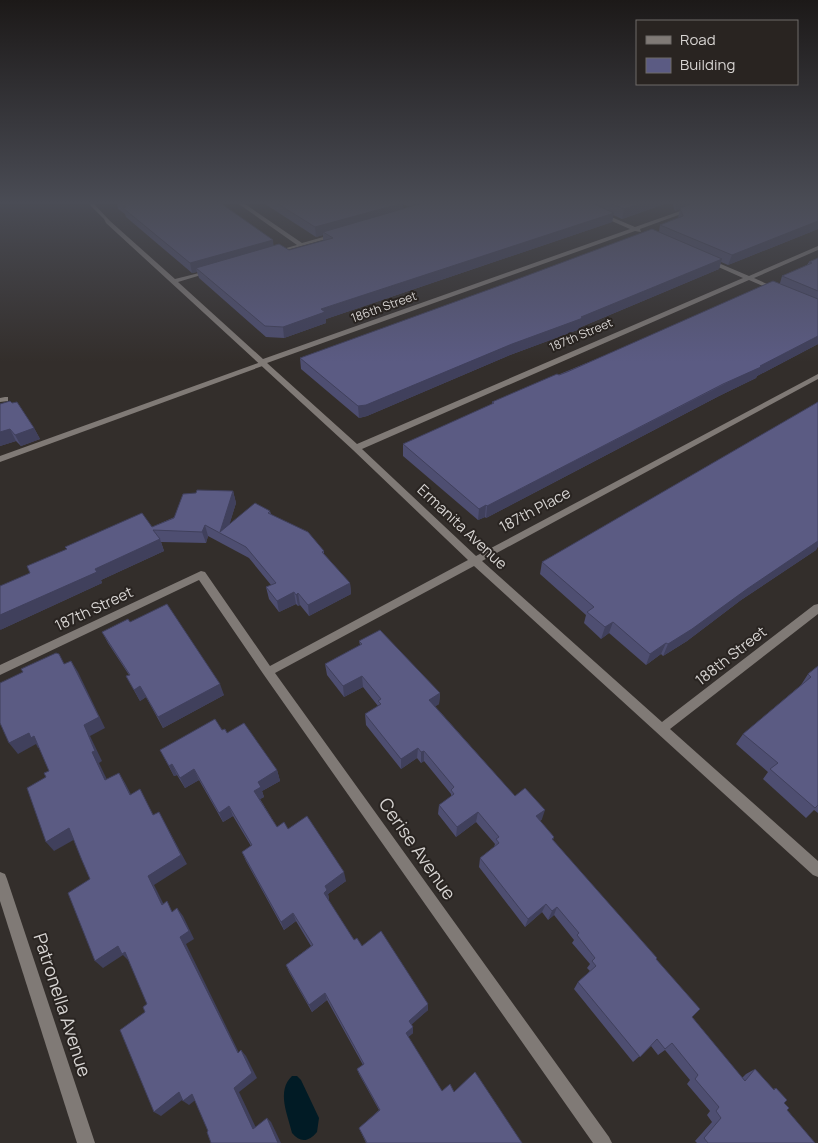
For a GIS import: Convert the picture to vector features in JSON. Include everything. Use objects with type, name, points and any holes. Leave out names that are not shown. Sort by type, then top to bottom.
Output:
[{"type":"street","name":"Ermanita Avenue","points":[[145,255],[356,448],[474,560],[663,728],[818,870]]},
{"type":"street","name":"186th Street","points":[[0,459],[563,255]]},
{"type":"street","points":[[697,255],[783,293]]},
{"type":"street","name":"187th Street","points":[[356,448],[801,255]]},
{"type":"street","points":[[174,282],[219,269]]},
{"type":"street","name":"187th Place","points":[[268,672],[818,376]]},
{"type":"street","name":"187th Street","points":[[0,670],[201,576]]},
{"type":"street","name":"Cerise Avenue","points":[[201,576],[603,1143]]},
{"type":"street","name":"188th Street","points":[[663,728],[818,608]]},
{"type":"street","name":"Patronella Avenue","points":[[0,879],[86,1143]]},
{"type":"water","points":[[292,1076],[297,1076],[301,1080],[319,1118],[317,1132],[311,1138],[304,1140],[301,1140],[292,1133],[284,1103],[287,1082]]},
{"type":"building","points":[[181,255],[218,255],[190,263]]},
{"type":"building","points":[[240,255],[485,255],[321,309],[325,312],[283,327],[265,326],[196,268]]},
{"type":"building","points":[[581,255],[713,255],[722,259],[581,317],[583,318],[512,344],[366,405],[358,406],[300,358]]},
{"type":"building","points":[[818,258],[818,291],[782,276],[812,263],[809,262]]},
{"type":"building","points":[[773,281],[818,299],[818,336],[761,367],[723,384],[487,506],[479,509],[403,444],[494,403],[492,402],[557,374],[567,372]]},
{"type":"building","points":[[10,401],[12,403],[17,402],[34,428],[15,435],[10,429],[0,432],[0,404]]},
{"type":"building","points":[[818,402],[818,541],[668,644],[666,643],[650,654],[613,622],[605,627],[587,612],[594,607],[542,562]]},
{"type":"building","points":[[197,490],[233,491],[220,532],[255,503],[270,511],[268,513],[308,532],[324,551],[322,552],[350,583],[308,605],[298,593],[296,595],[294,592],[277,601],[266,587],[276,583],[246,547],[205,525],[202,532],[153,530],[160,539],[95,569],[97,572],[0,615],[0,586],[30,573],[27,566],[142,513],[152,527],[174,518],[183,494],[196,493]]},
{"type":"building","points":[[167,604],[220,684],[158,717],[140,686],[134,690],[126,676],[130,675],[102,632],[128,619],[130,622]]},
{"type":"building","points":[[380,630],[440,693],[429,700],[515,796],[525,788],[545,810],[536,816],[554,837],[552,839],[700,1009],[692,1017],[745,1081],[755,1069],[774,1090],[776,1088],[787,1100],[784,1103],[789,1108],[787,1110],[815,1143],[708,1143],[704,1138],[721,1118],[716,1111],[719,1107],[695,1079],[698,1075],[672,1043],[665,1049],[657,1039],[640,1057],[578,982],[596,966],[592,961],[595,958],[577,935],[579,933],[557,907],[552,911],[546,904],[528,919],[480,858],[499,843],[496,839],[499,837],[478,812],[457,827],[439,805],[454,794],[451,790],[454,787],[424,751],[421,752],[418,748],[401,759],[365,714],[381,704],[378,701],[381,699],[362,676],[343,686],[325,664],[362,644],[359,641]]},
{"type":"building","points":[[56,653],[59,654],[64,664],[71,661],[99,717],[84,725],[95,751],[92,752],[105,780],[119,773],[130,795],[140,789],[153,815],[159,812],[181,855],[148,876],[162,905],[167,901],[172,912],[177,908],[189,931],[180,937],[238,1053],[241,1050],[252,1073],[234,1088],[253,1129],[267,1118],[278,1143],[211,1143],[208,1131],[192,1094],[183,1101],[179,1092],[154,1112],[120,1030],[145,1012],[143,1007],[147,1004],[125,952],[122,954],[118,946],[95,961],[68,893],[90,879],[69,828],[46,842],[27,788],[46,777],[44,773],[49,771],[34,736],[31,738],[29,733],[9,743],[0,723],[0,683],[23,672],[21,669]]},
{"type":"building","points":[[818,666],[818,805],[815,808],[770,769],[778,763],[743,734],[811,677],[808,674]]},
{"type":"building","points":[[215,719],[222,730],[225,729],[227,733],[244,723],[277,770],[258,782],[261,787],[254,791],[277,827],[284,822],[288,829],[307,816],[344,872],[325,886],[327,890],[324,893],[354,940],[357,938],[362,946],[381,931],[428,1004],[409,1021],[413,1027],[406,1033],[442,1091],[450,1084],[454,1092],[475,1072],[522,1143],[367,1143],[359,1128],[380,1110],[357,1069],[364,1064],[325,993],[309,1005],[286,965],[313,945],[293,913],[281,922],[242,852],[252,845],[229,806],[219,813],[194,769],[180,778],[172,764],[169,766],[160,750]]}]
